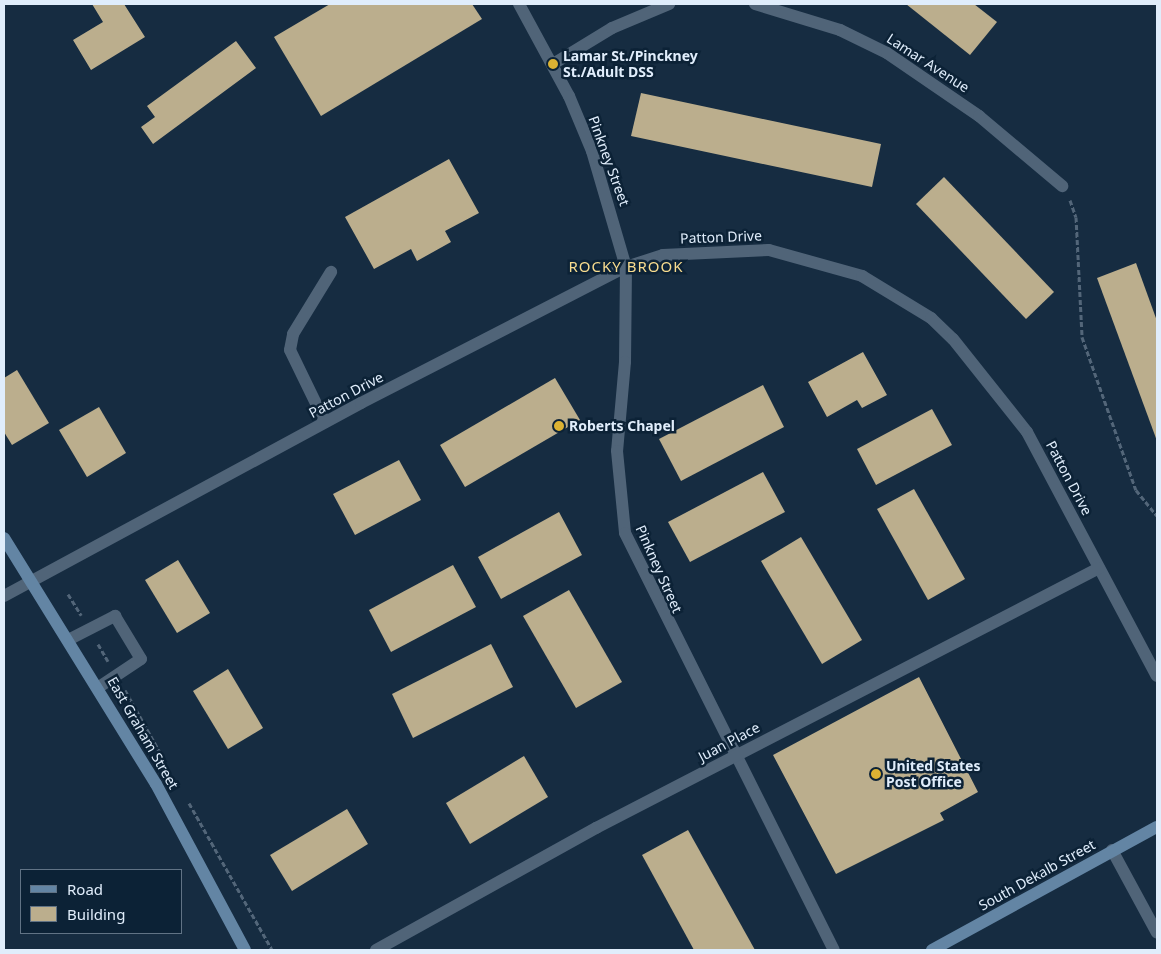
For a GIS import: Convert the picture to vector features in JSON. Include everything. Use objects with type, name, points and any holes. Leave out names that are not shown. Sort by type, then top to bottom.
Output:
[{"type":"street","name":"Pinkney Street","points":[[519,4],[553,64],[592,151],[626,267],[625,362],[617,450],[625,533],[734,755],[834,950]]},
{"type":"street","points":[[553,64],[612,28],[669,4]]},
{"type":"street","name":"Lamar Avenue","points":[[755,4],[840,30],[887,53],[972,111],[1062,186]]},
{"type":"street","name":"Patton Drive","points":[[4,596],[325,422],[626,267],[663,255],[769,250],[834,266],[894,294],[954,339],[1027,432],[1157,676]]},
{"type":"street","points":[[325,422],[290,350],[293,334],[331,272]]},
{"type":"street","name":"East Graham Street","points":[[4,538],[70,639],[99,688],[245,950]]},
{"type":"street","name":"Juan Place","points":[[376,950],[734,755],[1099,568]]},
{"type":"street","points":[[70,639],[115,616],[133,645],[141,659],[99,688]]},
{"type":"street","name":"South Dekalb Street","points":[[932,950],[1157,827]]},
{"type":"street","points":[[1112,850],[1157,933]]},
{"type":"path","points":[[1062,186],[1076,217],[1082,337],[1136,490],[1157,516]]},
{"type":"building","points":[[92,4],[124,4],[145,37],[91,70],[73,40],[103,22]]},
{"type":"building","points":[[330,4],[472,4],[482,19],[321,116],[274,37]]},
{"type":"building","points":[[906,4],[974,4],[997,22],[970,55]]},
{"type":"building","points":[[236,41],[256,68],[153,144],[141,127],[155,117],[147,106]]},
{"type":"building","points":[[641,93],[881,144],[872,187],[631,136]]},
{"type":"building","points":[[449,159],[479,213],[445,231],[451,242],[417,261],[411,249],[374,269],[345,217]]},
{"type":"building","points":[[944,177],[1054,292],[1026,319],[916,204]]},
{"type":"building","points":[[1136,263],[1157,321],[1157,441],[1097,278]]},
{"type":"building","points":[[863,352],[887,395],[862,408],[857,400],[827,417],[808,382]]},
{"type":"building","points":[[17,370],[49,423],[12,445],[4,432],[4,378]]},
{"type":"building","points":[[555,378],[580,420],[465,487],[440,445]]},
{"type":"building","points":[[763,385],[784,427],[681,481],[659,439]]},
{"type":"building","points":[[99,407],[126,453],[87,477],[59,430]]},
{"type":"building","points":[[932,409],[952,445],[876,485],[857,449]]},
{"type":"building","points":[[399,460],[421,500],[355,535],[333,494]]},
{"type":"building","points":[[763,472],[785,512],[690,562],[668,522]]},
{"type":"building","points":[[914,489],[965,579],[928,600],[877,509]]},
{"type":"building","points":[[559,512],[582,555],[501,599],[478,557]]},
{"type":"building","points":[[801,537],[862,640],[822,664],[761,561]]},
{"type":"building","points":[[178,560],[210,613],[177,633],[145,580]]},
{"type":"building","points":[[453,565],[476,607],[391,652],[369,610]]},
{"type":"building","points":[[569,590],[622,682],[576,708],[523,616]]},
{"type":"building","points":[[491,644],[513,687],[413,738],[392,694]]},
{"type":"building","points":[[228,669],[263,728],[228,749],[193,691]]},
{"type":"building","name":"United States Post Office","points":[[919,677],[978,792],[940,813],[944,820],[836,874],[773,755]]},
{"type":"building","points":[[524,756],[548,797],[470,844],[446,803]]},
{"type":"building","points":[[347,809],[368,844],[292,891],[270,855]]},
{"type":"building","points":[[688,830],[755,950],[694,950],[642,855]]},
{"type":"place","name":"Lamar St./Pinckney St./Adult DSS","points":[[553,64]]},
{"type":"place","name":"Roberts Chapel","points":[[559,426]]},
{"type":"place","name":"United States Post Office","points":[[876,774]]},
{"type":"district","name":"ROCKY BROOK","points":[[626,267]]}]
